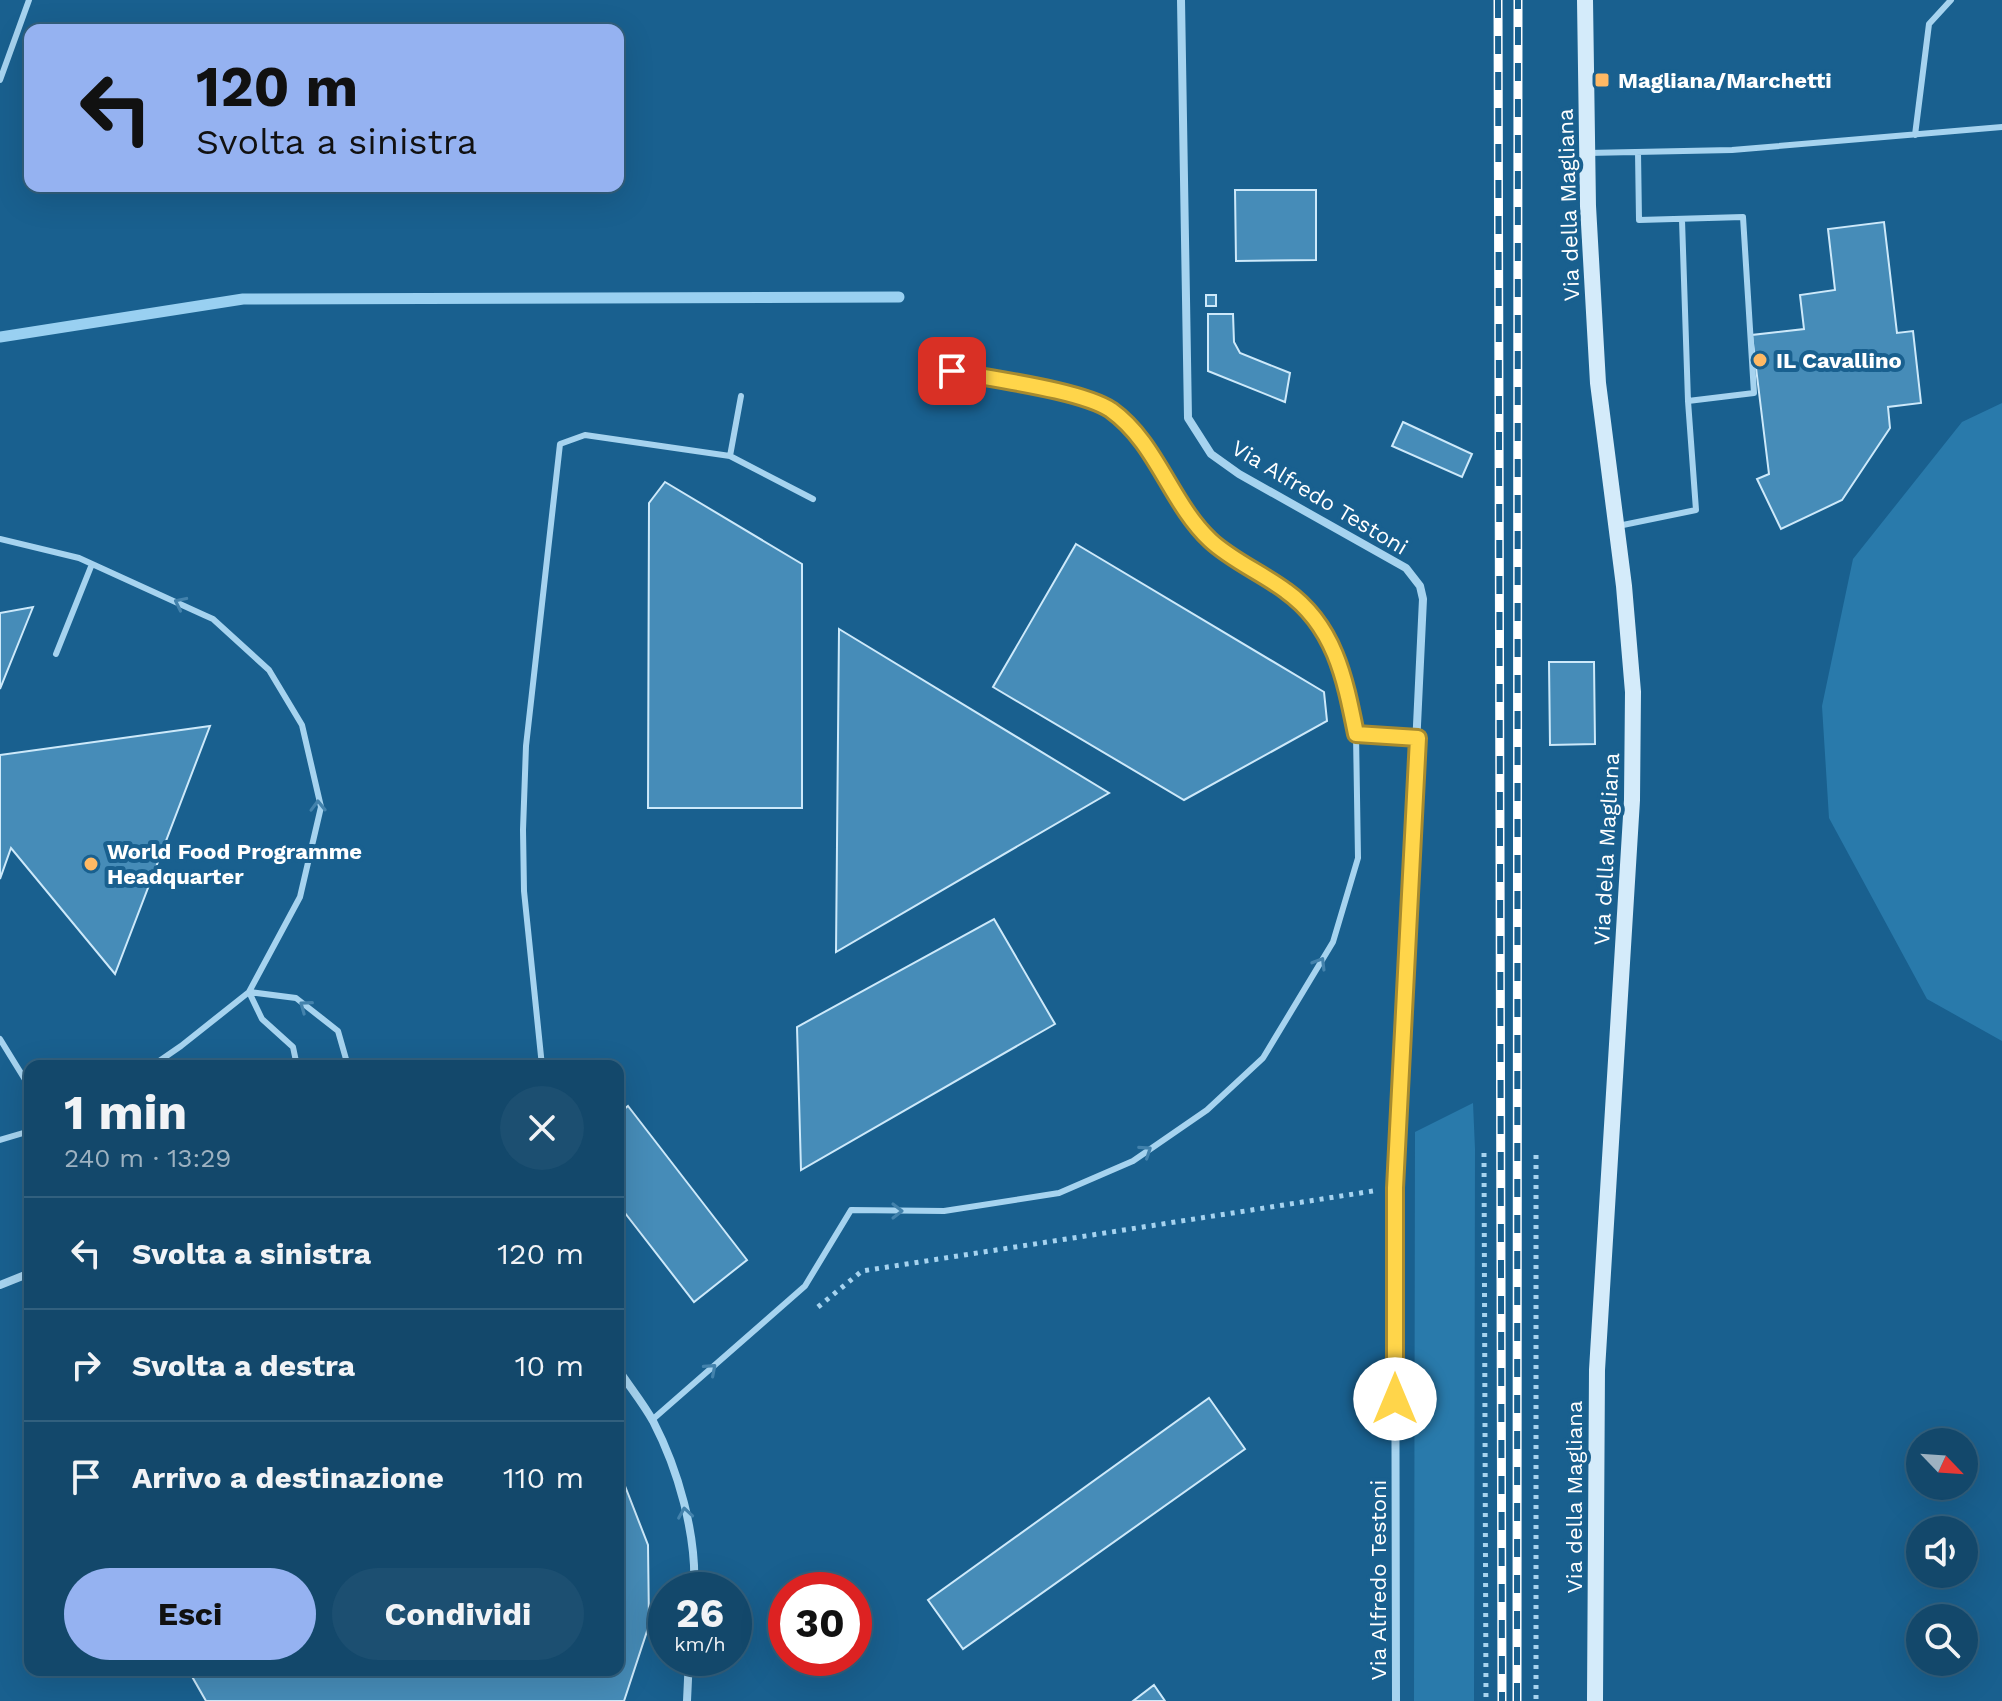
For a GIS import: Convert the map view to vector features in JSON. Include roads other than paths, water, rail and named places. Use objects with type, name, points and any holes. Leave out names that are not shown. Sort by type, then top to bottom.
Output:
[{"type":"main road","name":"Via della Magliana","points":[[1585,0],[1587,153],[1598,383],[1617,526],[1633,692],[1632,800],[1597,1370],[1595,1701]]},
{"type":"street","name":"Via Alfredo Testoni","points":[[1181,0],[1188,418],[1211,454],[1239,474],[1398,563],[1414,576],[1420,586],[1424,612],[1395,1188],[1396,1701]]},
{"type":"street","points":[[0,1285],[24,1275]]},
{"type":"street","points":[[624,1378],[652,1420],[681,1489],[695,1572]]},
{"type":"street","points":[[687,1701],[688,1676]]},
{"type":"lane","points":[[0,80],[29,0]]},
{"type":"lane","points":[[1915,135],[1929,24],[1951,0]]},
{"type":"lane","points":[[1587,153],[1732,150],[2002,127]]},
{"type":"lane","points":[[1638,152],[1639,220],[1743,217],[1754,393],[1688,401]]},
{"type":"lane","points":[[1617,526],[1696,510],[1688,401],[1682,220]]},
{"type":"lane","points":[[652,1420],[805,1286],[851,1210],[944,1211],[1059,1193],[1133,1161],[1207,1110],[1263,1058],[1333,942],[1358,858],[1356,734],[1344,671],[1316,619],[1289,592],[1211,541],[1185,508],[1135,430],[1109,409],[1083,398],[925,365]]},
{"type":"lane","points":[[730,456],[741,396]]},
{"type":"lane","points":[[541,1060],[524,891],[523,830],[526,746],[560,444],[585,435],[730,456],[813,499]]},
{"type":"lane","points":[[0,539],[92,564],[213,619],[269,670],[302,725],[321,807],[300,897],[249,992],[161,1060]]},
{"type":"lane","points":[[56,654],[92,564]]},
{"type":"lane","points":[[1356,734],[1418,738]]},
{"type":"lane","points":[[249,992],[262,1019],[293,1047],[296,1060]]},
{"type":"lane","points":[[249,992],[296,998],[338,1031],[346,1060]]},
{"type":"lane","points":[[0,1039],[24,1078]]},
{"type":"lane","points":[[2,1138],[24,1132]]},
{"type":"waterway","points":[[0,337],[243,299],[899,297]]},
{"type":"railway","points":[[1498,0],[1502,1701]]},
{"type":"railway","points":[[1517,1701],[1518,0]]},
{"type":"place","name":"Magliana/Marchetti","points":[[1602,80]]},
{"type":"place","name":"IL Cavallino","points":[[1760,360]]},
{"type":"place","name":"World Food Programme Headquarter","points":[[91,864]]}]
